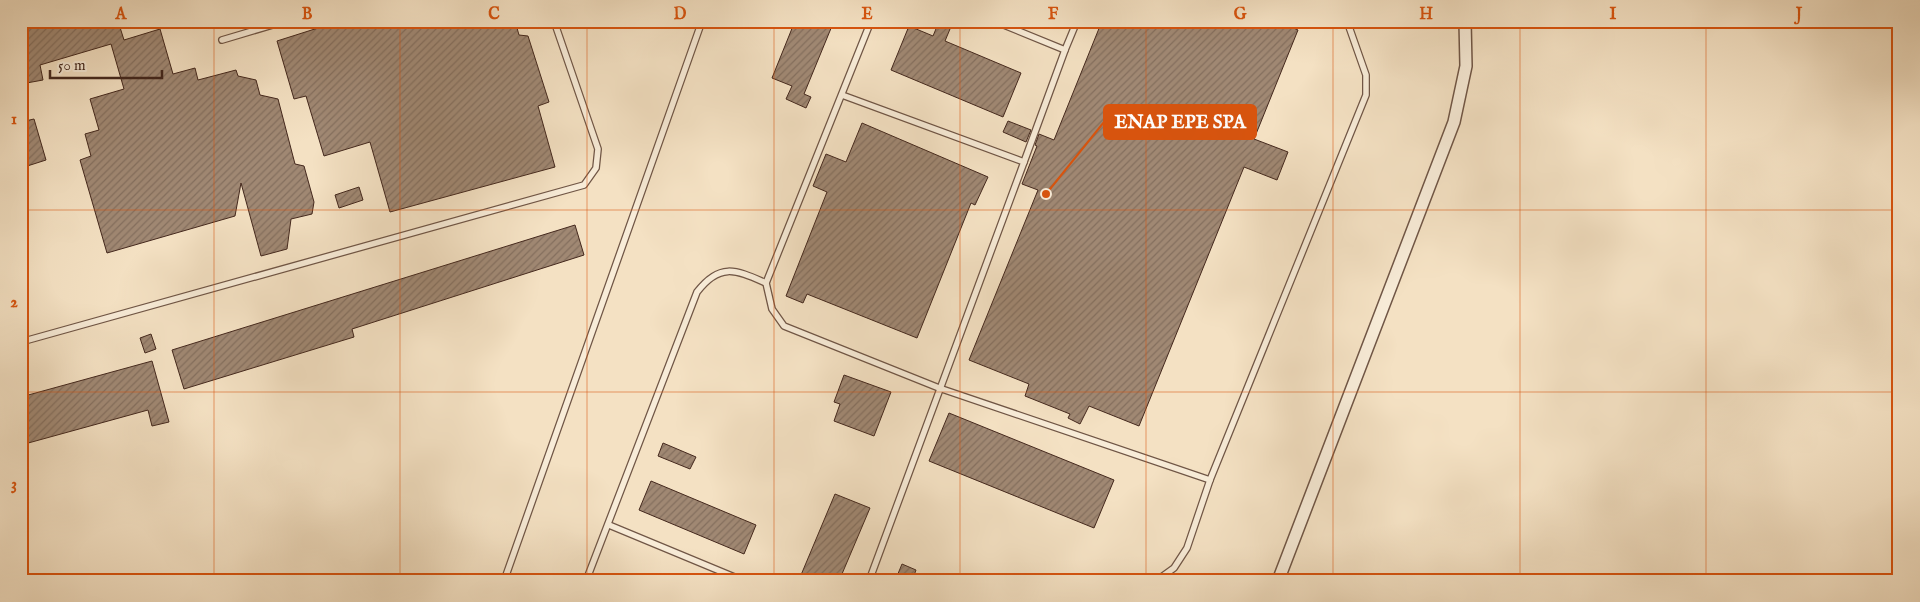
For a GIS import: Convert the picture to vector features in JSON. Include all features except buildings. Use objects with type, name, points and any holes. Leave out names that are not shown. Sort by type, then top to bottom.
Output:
[{"type":"street","points":[[1278,581],[1454,122],[1466,66],[1464,21]]},
{"type":"lane","points":[[222,40],[286,21]]},
{"type":"lane","points":[[21,342],[584,185],[596,168],[598,149],[554,21]]},
{"type":"lane","points":[[504,581],[702,21]]},
{"type":"lane","points":[[871,21],[766,283],[772,309],[784,326],[939,388],[1210,480]]},
{"type":"lane","points":[[994,21],[1065,50]]},
{"type":"lane","points":[[869,581],[939,388],[1077,21]]},
{"type":"lane","points":[[1156,581],[1174,568],[1187,548],[1210,480],[1366,95],[1366,75],[1347,21]]},
{"type":"lane","points":[[842,95],[1024,162]]},
{"type":"lane","points":[[586,581],[698,292],[706,280],[719,272],[737,271],[766,283]]},
{"type":"lane","points":[[609,525],[744,581]]},
{"type":"place","name":"ENAP EPE SPA","points":[[1046,194]]}]
